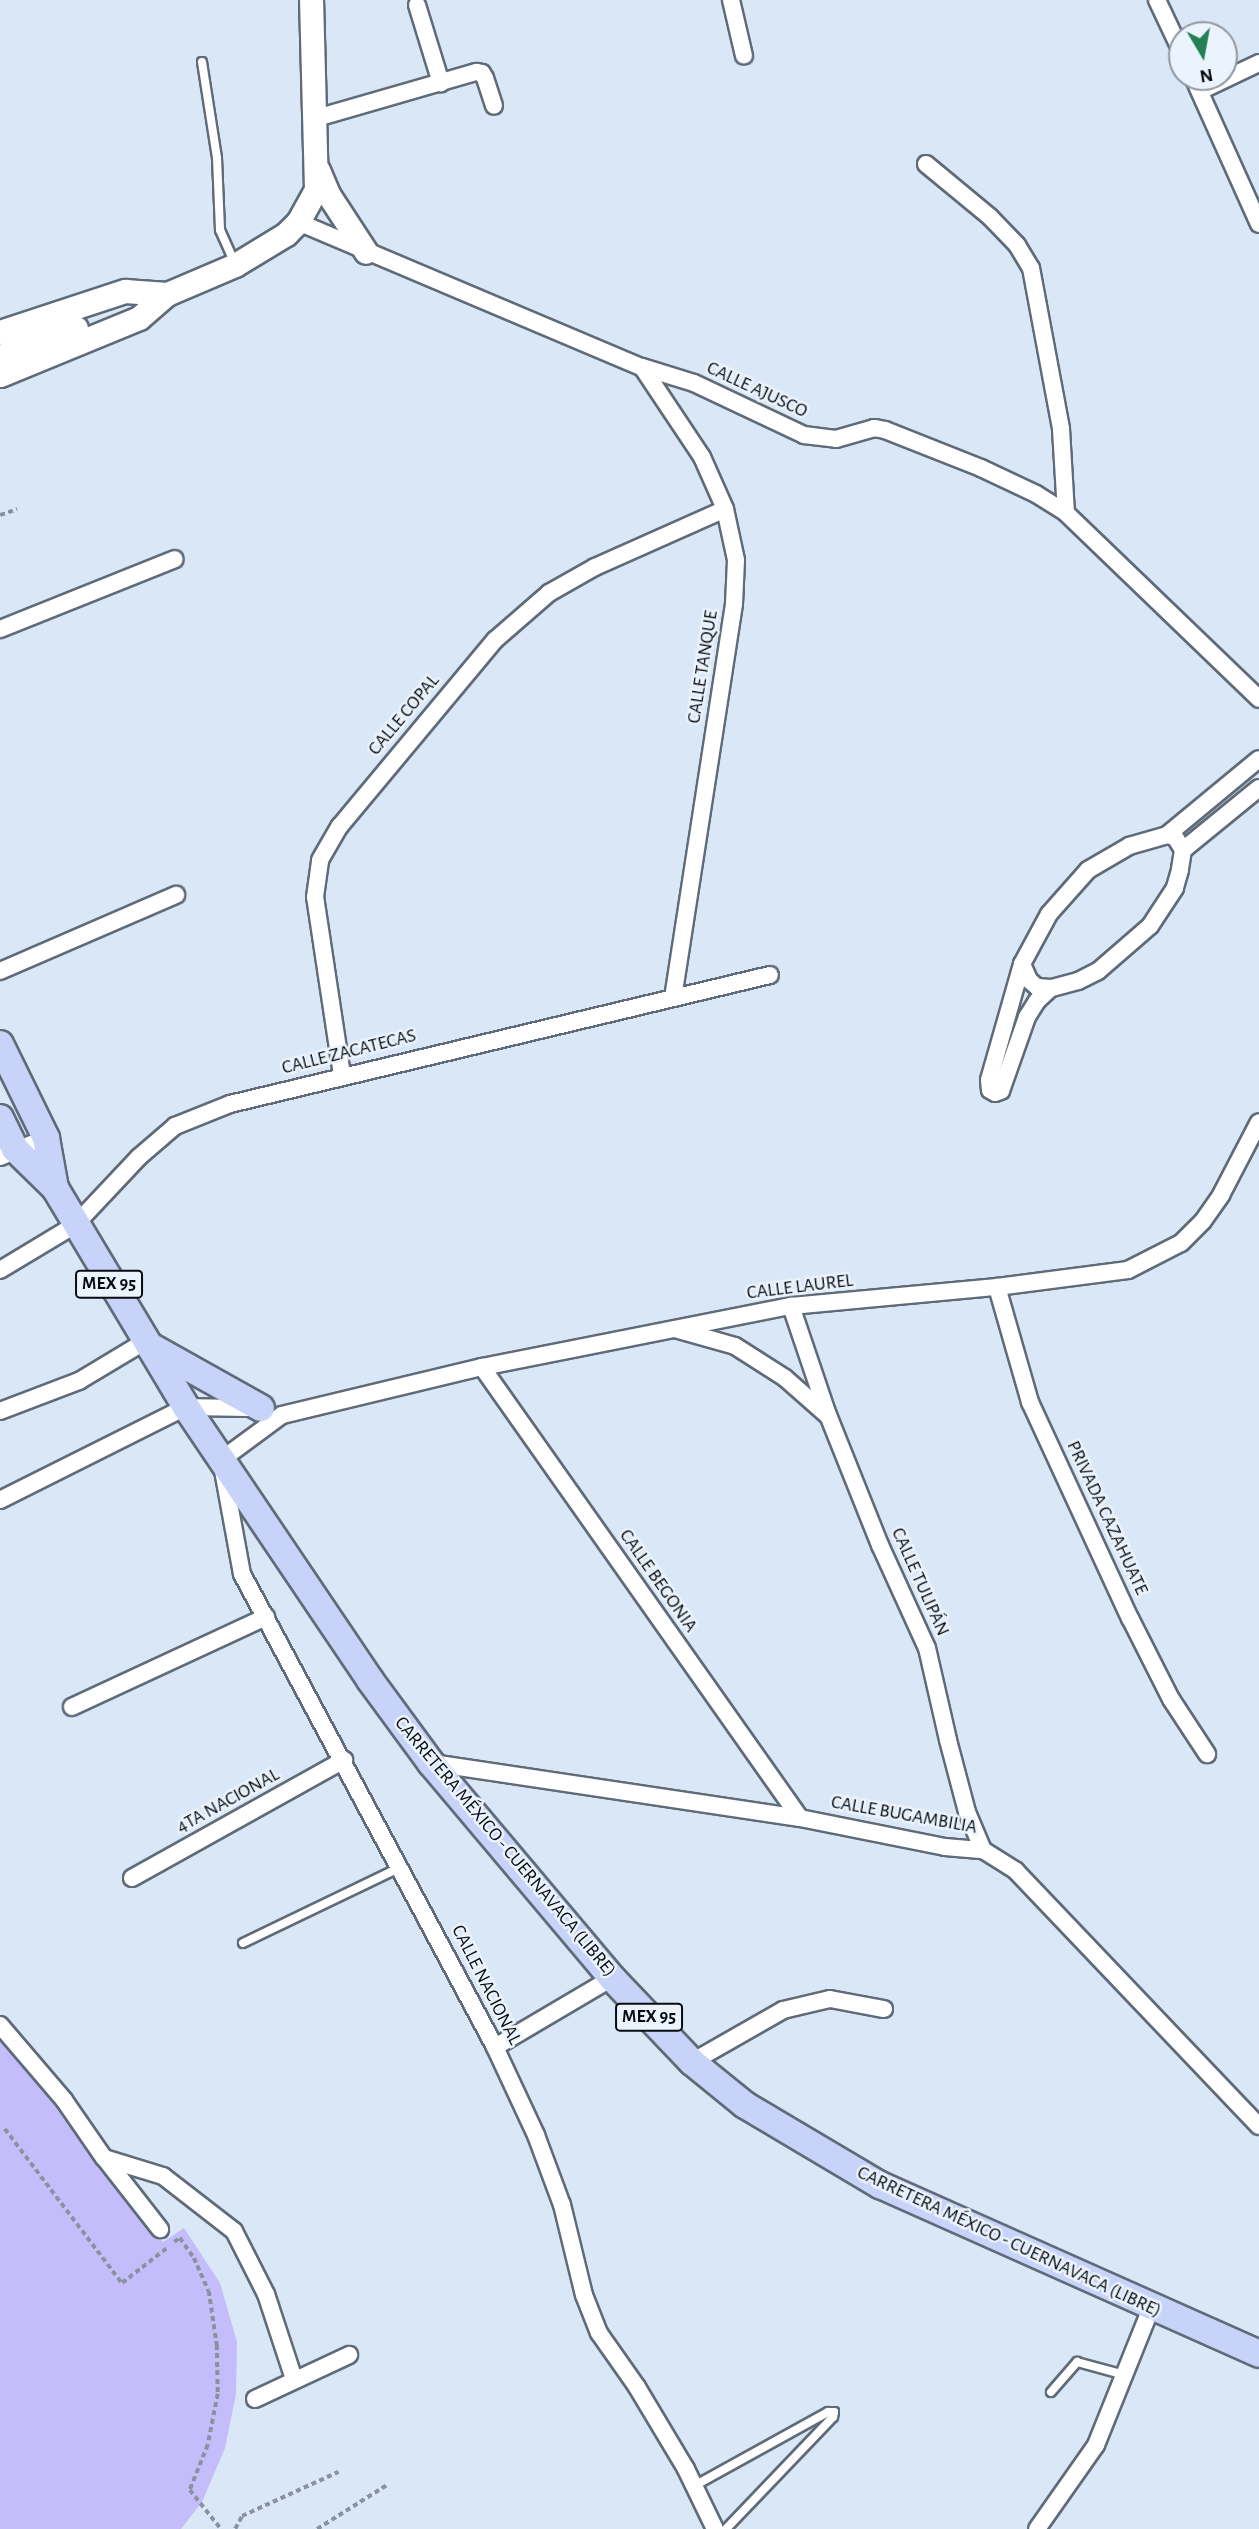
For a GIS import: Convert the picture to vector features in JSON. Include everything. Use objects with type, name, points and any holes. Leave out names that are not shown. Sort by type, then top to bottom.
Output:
[{"type":"main road","name":"CARRETERA MÉXICO - CUERNAVACA (LIBRE)","points":[[0,1044],[23,1147]]},
{"type":"main road","points":[[0,1082],[23,1147]]},
{"type":"main road","name":"CARRETERA MÉXICO - CUERNAVACA (LIBRE)","points":[[0,1118],[55,1188],[144,1342],[309,1594],[431,1763],[612,1978],[692,2062],[745,2105],[880,2185],[1259,2354]]},
{"type":"main road","points":[[144,1342],[272,1411]]},
{"type":"street","points":[[0,356],[167,294],[235,265],[285,234],[298,222],[316,189],[311,0]]},
{"type":"street","points":[[731,0],[744,56]]},
{"type":"street","points":[[1157,0],[1168,23]]},
{"type":"street","points":[[417,5],[441,83]]},
{"type":"street","points":[[1238,70],[1259,63]]},
{"type":"street","points":[[313,119],[482,73],[494,106]]},
{"type":"street","points":[[1200,91],[1259,225]]},
{"type":"street","points":[[926,164],[990,217],[1017,245],[1031,268],[1061,429],[1066,513]]},
{"type":"street","points":[[316,165],[328,194],[366,252]]},
{"type":"street","name":"CALLE AJUSCO","points":[[298,222],[642,367],[694,383],[813,439],[836,439],[874,428],[885,430],[981,467],[1037,494],[1066,513],[1259,699]]},
{"type":"street","points":[[0,332],[125,291],[167,294]]},
{"type":"street","points":[[0,374],[139,318],[167,294]]},
{"type":"street","name":"CALLE TANQUE","points":[[642,367],[702,457],[725,509],[736,560],[734,604],[673,996]]},
{"type":"street","name":"CALLE COPAL","points":[[342,1075],[315,897],[320,860],[340,826],[495,640],[549,593],[595,568],[725,509]]},
{"type":"street","points":[[0,629],[175,559]]},
{"type":"street","points":[[1051,988],[1037,1001],[1027,1017],[1006,1082],[1001,1091],[995,1093],[990,1090],[989,1080],[1022,964],[1049,914],[1088,870],[1129,846],[1167,835],[1259,759]]},
{"type":"street","points":[[1022,964],[1029,980],[1037,987],[1051,988],[1078,981],[1098,971],[1150,926],[1175,888],[1183,850],[1259,788]]},
{"type":"street","points":[[1167,835],[1175,837],[1183,850]]},
{"type":"street","points":[[0,971],[176,895]]},
{"type":"street","name":"CALLE ZACATECAS","points":[[0,1269],[75,1225],[139,1157],[175,1126],[230,1104],[342,1075],[770,975]]},
{"type":"street","name":"CALLE LAUREL","points":[[186,1408],[272,1411],[791,1306],[997,1287],[1128,1269],[1181,1243],[1203,1221],[1221,1195],[1259,1122]]},
{"type":"street","name":"PRIVADA CAZAHUATE","points":[[997,1287],[1030,1402],[1130,1618],[1171,1699],[1207,1754]]},
{"type":"street","name":"CALLE TULIPÁN","points":[[791,1306],[828,1415],[880,1545],[927,1647],[967,1812],[983,1850]]},
{"type":"street","name":"CALLE TULIPÁN","points":[[673,1328],[735,1346],[785,1378],[828,1415]]},
{"type":"street","points":[[0,1411],[79,1381],[144,1342]]},
{"type":"street","name":"CALLE BEGONIA","points":[[482,1367],[800,1818]]},
{"type":"street","points":[[0,1500],[186,1408]]},
{"type":"street","name":"CALLE LAUREL","points":[[221,1460],[272,1411]]},
{"type":"street","name":"CALLE NACIONAL","points":[[221,1460],[242,1574],[344,1760],[495,2047],[536,2136],[562,2205],[584,2295],[594,2324],[637,2387],[694,2486],[715,2529]]},
{"type":"street","points":[[72,1707],[266,1617]]},
{"type":"street","name":"4TA NACIONAL","points":[[132,1878],[344,1760]]},
{"type":"street","name":"CALLE BUGAMBILIA","points":[[431,1763],[800,1818],[945,1847],[983,1850],[1016,1871],[1259,2126]]},
{"type":"street","points":[[495,2047],[612,1978]]},
{"type":"street","points":[[692,2062],[783,2010],[830,1999],[884,2009]]},
{"type":"street","points":[[0,2025],[64,2100],[104,2158],[160,2229]]},
{"type":"street","points":[[104,2158],[163,2176],[204,2204],[234,2231],[266,2294],[294,2379]]},
{"type":"street","points":[[1037,2529],[1096,2445],[1151,2308]]},
{"type":"street","points":[[255,2399],[349,2355]]},
{"type":"lane","points":[[202,62],[217,158],[216,188],[220,230],[235,265]]},
{"type":"lane","points":[[243,1943],[401,1867]]},
{"type":"lane","points":[[1051,2392],[1077,2362],[1125,2375]]},
{"type":"lane","points":[[694,2486],[828,2412],[834,2412],[833,2417],[726,2529]]},
{"type":"path","points":[[0,515],[16,509]]},
{"type":"path","points":[[5,2129],[122,2283],[180,2238],[194,2258],[209,2291],[217,2346],[218,2395],[208,2445],[190,2490],[221,2529]]},
{"type":"path","points":[[235,2529],[242,2516],[338,2472]]},
{"type":"path","points":[[317,2529],[387,2485]]},
{"type":"shaded area","points":[[0,2033],[163,2242],[184,2228],[220,2283],[237,2342],[236,2394],[225,2448],[202,2502],[181,2529],[0,2529]]}]
